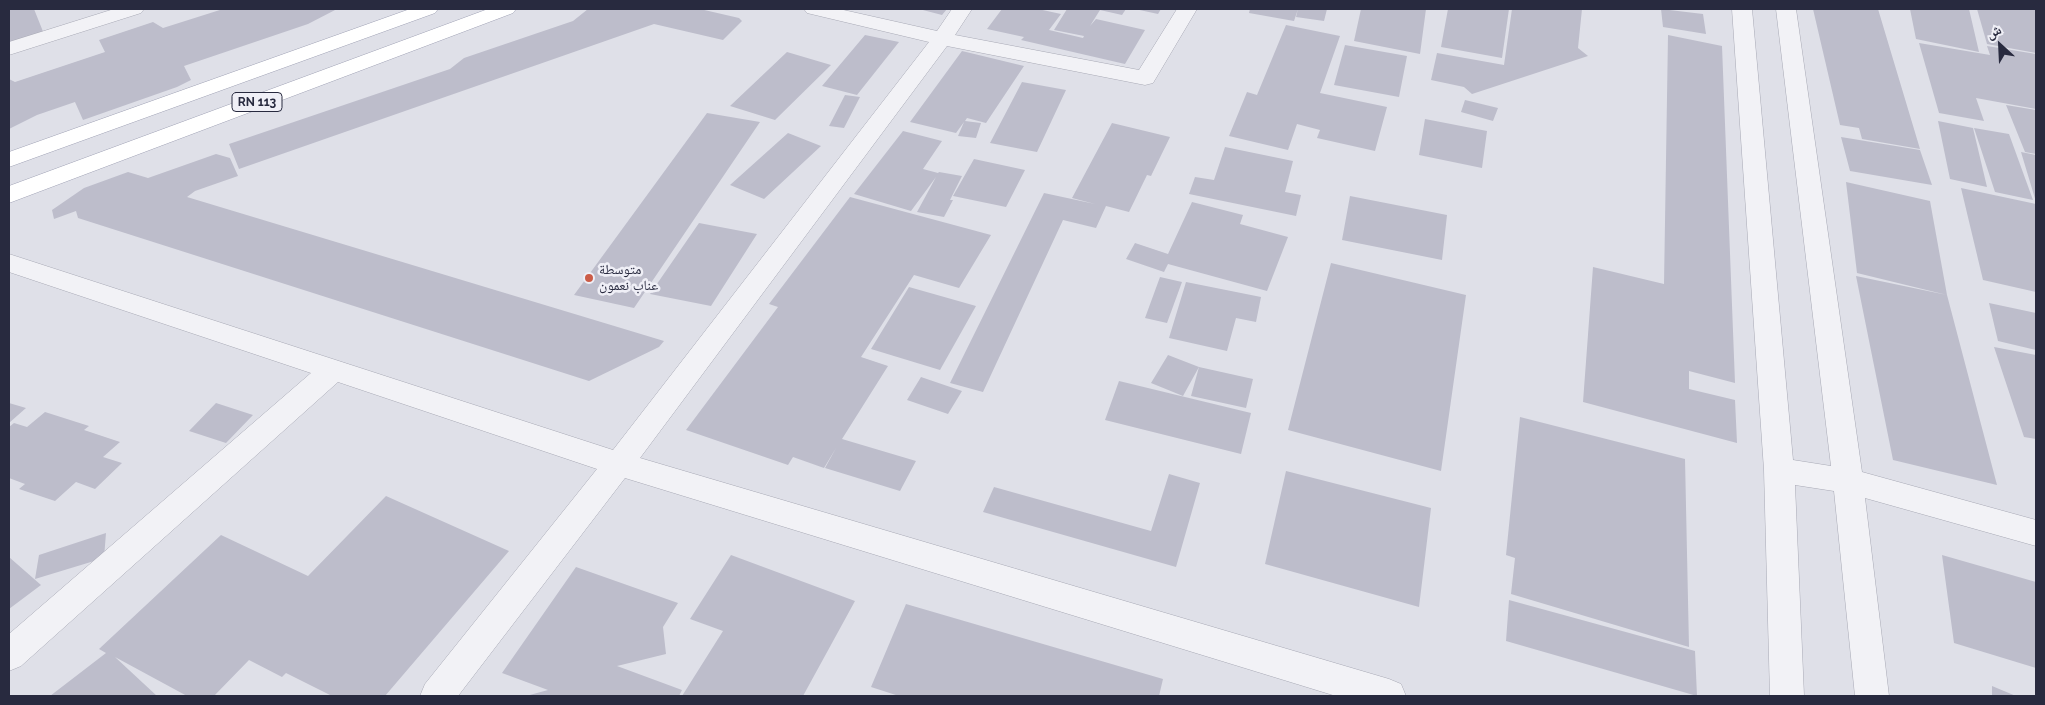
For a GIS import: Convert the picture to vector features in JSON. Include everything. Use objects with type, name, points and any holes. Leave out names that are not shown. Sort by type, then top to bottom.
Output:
[{"type":"main road","name":"RN 113","points":[[9,160],[428,9]]},
{"type":"main road","name":"RN 113","points":[[9,195],[506,9]]},
{"type":"street","points":[[9,49],[134,9]]},
{"type":"street","points":[[814,9],[942,39],[1145,78],[1187,9]]},
{"type":"street","points":[[437,696],[618,464],[942,39],[962,9]]},
{"type":"street","points":[[1742,9],[1779,470],[1787,696]]},
{"type":"street","points":[[1786,9],[1848,481],[1872,696]]},
{"type":"street","points":[[9,263],[618,464],[1389,696]]},
{"type":"street","points":[[9,655],[332,370]]},
{"type":"street","points":[[1779,470],[1848,481],[2036,533]]},
{"type":"building","points":[[9,9],[34,9],[44,34],[9,45]]},
{"type":"building","points":[[223,9],[337,9],[308,24],[184,66],[191,80],[177,87],[83,120],[75,102],[37,115],[9,129],[9,79],[15,82],[105,52],[99,40],[153,22],[163,28]]},
{"type":"building","points":[[588,9],[700,9],[739,18],[742,21],[723,40],[654,24],[239,169],[229,144],[450,69],[464,58],[573,21]]},
{"type":"building","points":[[919,9],[947,9],[942,15]]},
{"type":"building","points":[[1002,9],[1038,9],[1061,14],[1049,30],[1083,38],[1084,36],[1054,30],[1067,9],[1126,9],[1122,15],[1100,10],[1090,26],[1096,19],[1145,30],[1125,64],[1021,40],[1024,37],[987,29]]},
{"type":"building","points":[[1135,9],[1161,9],[1158,14]]},
{"type":"building","points":[[1250,9],[1298,9],[1294,21],[1249,13]]},
{"type":"building","points":[[1298,9],[1327,9],[1324,21],[1296,17]]},
{"type":"building","points":[[1361,9],[1426,9],[1420,54],[1354,41]]},
{"type":"building","points":[[1448,9],[1509,9],[1502,58],[1441,47]]},
{"type":"building","points":[[1512,9],[1582,9],[1578,48],[1588,56],[1472,94],[1464,87],[1431,80],[1437,53],[1504,65]]},
{"type":"building","points":[[1661,9],[1703,14],[1706,34],[1663,27]]},
{"type":"building","points":[[1813,9],[1878,9],[1920,149],[1862,139],[1859,128],[1840,125]]},
{"type":"building","points":[[1910,9],[1969,9],[1979,52],[1916,39]]},
{"type":"building","points":[[1977,9],[2035,9],[2036,53],[1987,44]]},
{"type":"building","points":[[1286,25],[1340,36],[1320,93],[1387,107],[1375,151],[1317,138],[1320,130],[1297,124],[1288,150],[1229,136],[1247,92],[1257,95]]},
{"type":"building","points":[[865,35],[899,42],[857,95],[822,86]]},
{"type":"building","points":[[1668,35],[1722,46],[1735,383],[1689,371],[1689,389],[1735,400],[1737,443],[1583,402],[1593,267],[1664,284]]},
{"type":"building","points":[[1919,43],[1990,55],[1987,46],[2036,54],[2036,109],[1976,98],[1984,121],[1939,113]]},
{"type":"building","points":[[1345,45],[1407,56],[1399,97],[1334,85]]},
{"type":"building","points":[[962,51],[1024,66],[986,123],[967,118],[965,121],[981,123],[976,138],[958,136],[964,122],[956,133],[910,122]]},
{"type":"building","points":[[787,52],[831,65],[775,120],[730,106]]},
{"type":"building","points":[[1022,82],[1066,90],[1037,152],[990,143]]},
{"type":"building","points":[[845,95],[860,97],[844,128],[829,126]]},
{"type":"building","points":[[1465,100],[1498,108],[1493,121],[1461,112]]},
{"type":"building","points":[[2006,105],[2036,110],[2036,154],[2025,152]]},
{"type":"building","points":[[707,113],[760,122],[634,308],[574,295]]},
{"type":"building","points":[[1425,119],[1487,131],[1482,168],[1419,155]]},
{"type":"building","points":[[1938,121],[1973,128],[1987,187],[1950,179]]},
{"type":"building","points":[[1112,123],[1170,137],[1151,176],[1147,175],[1129,212],[1106,206],[1096,228],[1063,220],[983,392],[950,383],[1044,193],[1095,204],[1072,198]]},
{"type":"building","points":[[1974,128],[2009,134],[2033,200],[1995,192]]},
{"type":"building","points":[[903,131],[942,141],[923,169],[962,176],[944,217],[917,212],[936,177],[911,211],[854,194]]},
{"type":"building","points":[[788,133],[821,146],[764,199],[730,185]]},
{"type":"building","points":[[1841,137],[1920,150],[1932,185],[1850,171]]},
{"type":"building","points":[[1225,147],[1293,161],[1285,192],[1301,195],[1296,216],[1189,194],[1195,177],[1214,180]]},
{"type":"building","points":[[2021,152],[2036,155],[2036,202]]},
{"type":"building","points":[[216,154],[230,158],[238,176],[195,191],[187,197],[664,341],[659,347],[589,381],[78,218],[76,211],[54,219],[52,210],[84,188],[128,172],[148,178]]},
{"type":"building","points":[[974,159],[1025,170],[1006,207],[953,196]]},
{"type":"building","points":[[1846,182],[1930,201],[1947,295],[1857,273]]},
{"type":"building","points":[[1961,188],[2036,204],[2036,292],[1983,280]]},
{"type":"building","points":[[1350,196],[1447,215],[1442,260],[1342,240]]},
{"type":"building","points":[[850,197],[991,235],[959,288],[914,275],[861,357],[888,366],[842,439],[916,461],[900,491],[825,468],[836,448],[824,468],[793,457],[788,465],[686,430],[778,307],[769,304]]},
{"type":"building","points":[[1192,202],[1243,215],[1240,224],[1288,237],[1267,291],[1168,264],[1164,272],[1126,259],[1135,243],[1168,254]]},
{"type":"building","points":[[699,223],[757,234],[711,306],[650,294]]},
{"type":"building","points":[[1331,263],[1466,295],[1441,471],[1288,430]]},
{"type":"building","points":[[1856,276],[1947,295],[1997,485],[1893,460]]},
{"type":"building","points":[[1160,277],[1182,282],[1167,323],[1145,318]]},
{"type":"building","points":[[1186,282],[1261,297],[1256,322],[1236,318],[1227,351],[1169,338]]},
{"type":"building","points":[[909,287],[976,306],[940,370],[871,349]]},
{"type":"building","points":[[1989,303],[2036,313],[2036,350],[1998,341]]},
{"type":"building","points":[[1994,347],[2036,355],[2036,439],[2024,437]]},
{"type":"building","points":[[1168,355],[1199,367],[1183,396],[1151,383]]},
{"type":"building","points":[[1199,367],[1253,379],[1246,408],[1191,396]]},
{"type":"building","points":[[921,377],[962,391],[948,414],[907,400]]},
{"type":"building","points":[[1119,381],[1251,413],[1241,454],[1105,420]]},
{"type":"building","points":[[9,403],[26,408],[9,423]]},
{"type":"building","points":[[216,403],[253,415],[226,443],[189,431]]},
{"type":"building","points":[[45,412],[89,426],[84,430],[120,442],[103,457],[122,463],[95,489],[76,482],[55,501],[19,489],[25,484],[9,478],[9,427],[14,423],[27,427]]},
{"type":"building","points":[[1520,417],[1685,459],[1689,647],[1511,594],[1515,558],[1506,555]]},
{"type":"building","points":[[1286,471],[1431,508],[1419,607],[1265,564]]},
{"type":"building","points":[[1169,474],[1200,483],[1176,567],[983,512],[994,487],[1151,531]]},
{"type":"building","points":[[386,496],[509,551],[385,696],[332,696],[286,673],[282,677],[249,660],[214,696],[187,696],[115,657],[157,696],[50,696],[106,653],[99,649],[221,535],[308,576]]},
{"type":"building","points":[[106,533],[104,558],[35,579],[39,555]]},
{"type":"building","points":[[731,555],[855,601],[803,696],[682,696],[723,631],[690,619]]},
{"type":"building","points":[[1942,555],[2036,582],[2036,668],[1954,643]]},
{"type":"building","points":[[9,557],[41,585],[9,609]]},
{"type":"building","points":[[576,567],[678,603],[663,627],[666,654],[617,666],[682,690],[679,696],[526,696],[548,690],[502,673]]},
{"type":"building","points":[[1509,600],[1695,651],[1697,696],[1506,641]]},
{"type":"building","points":[[906,604],[1163,679],[1159,696],[899,696],[871,687]]},
{"type":"building","points":[[1992,686],[2016,696],[1992,696]]},
{"type":"place","name":"متوسطة عناب نعمون","points":[[589,278]]}]
